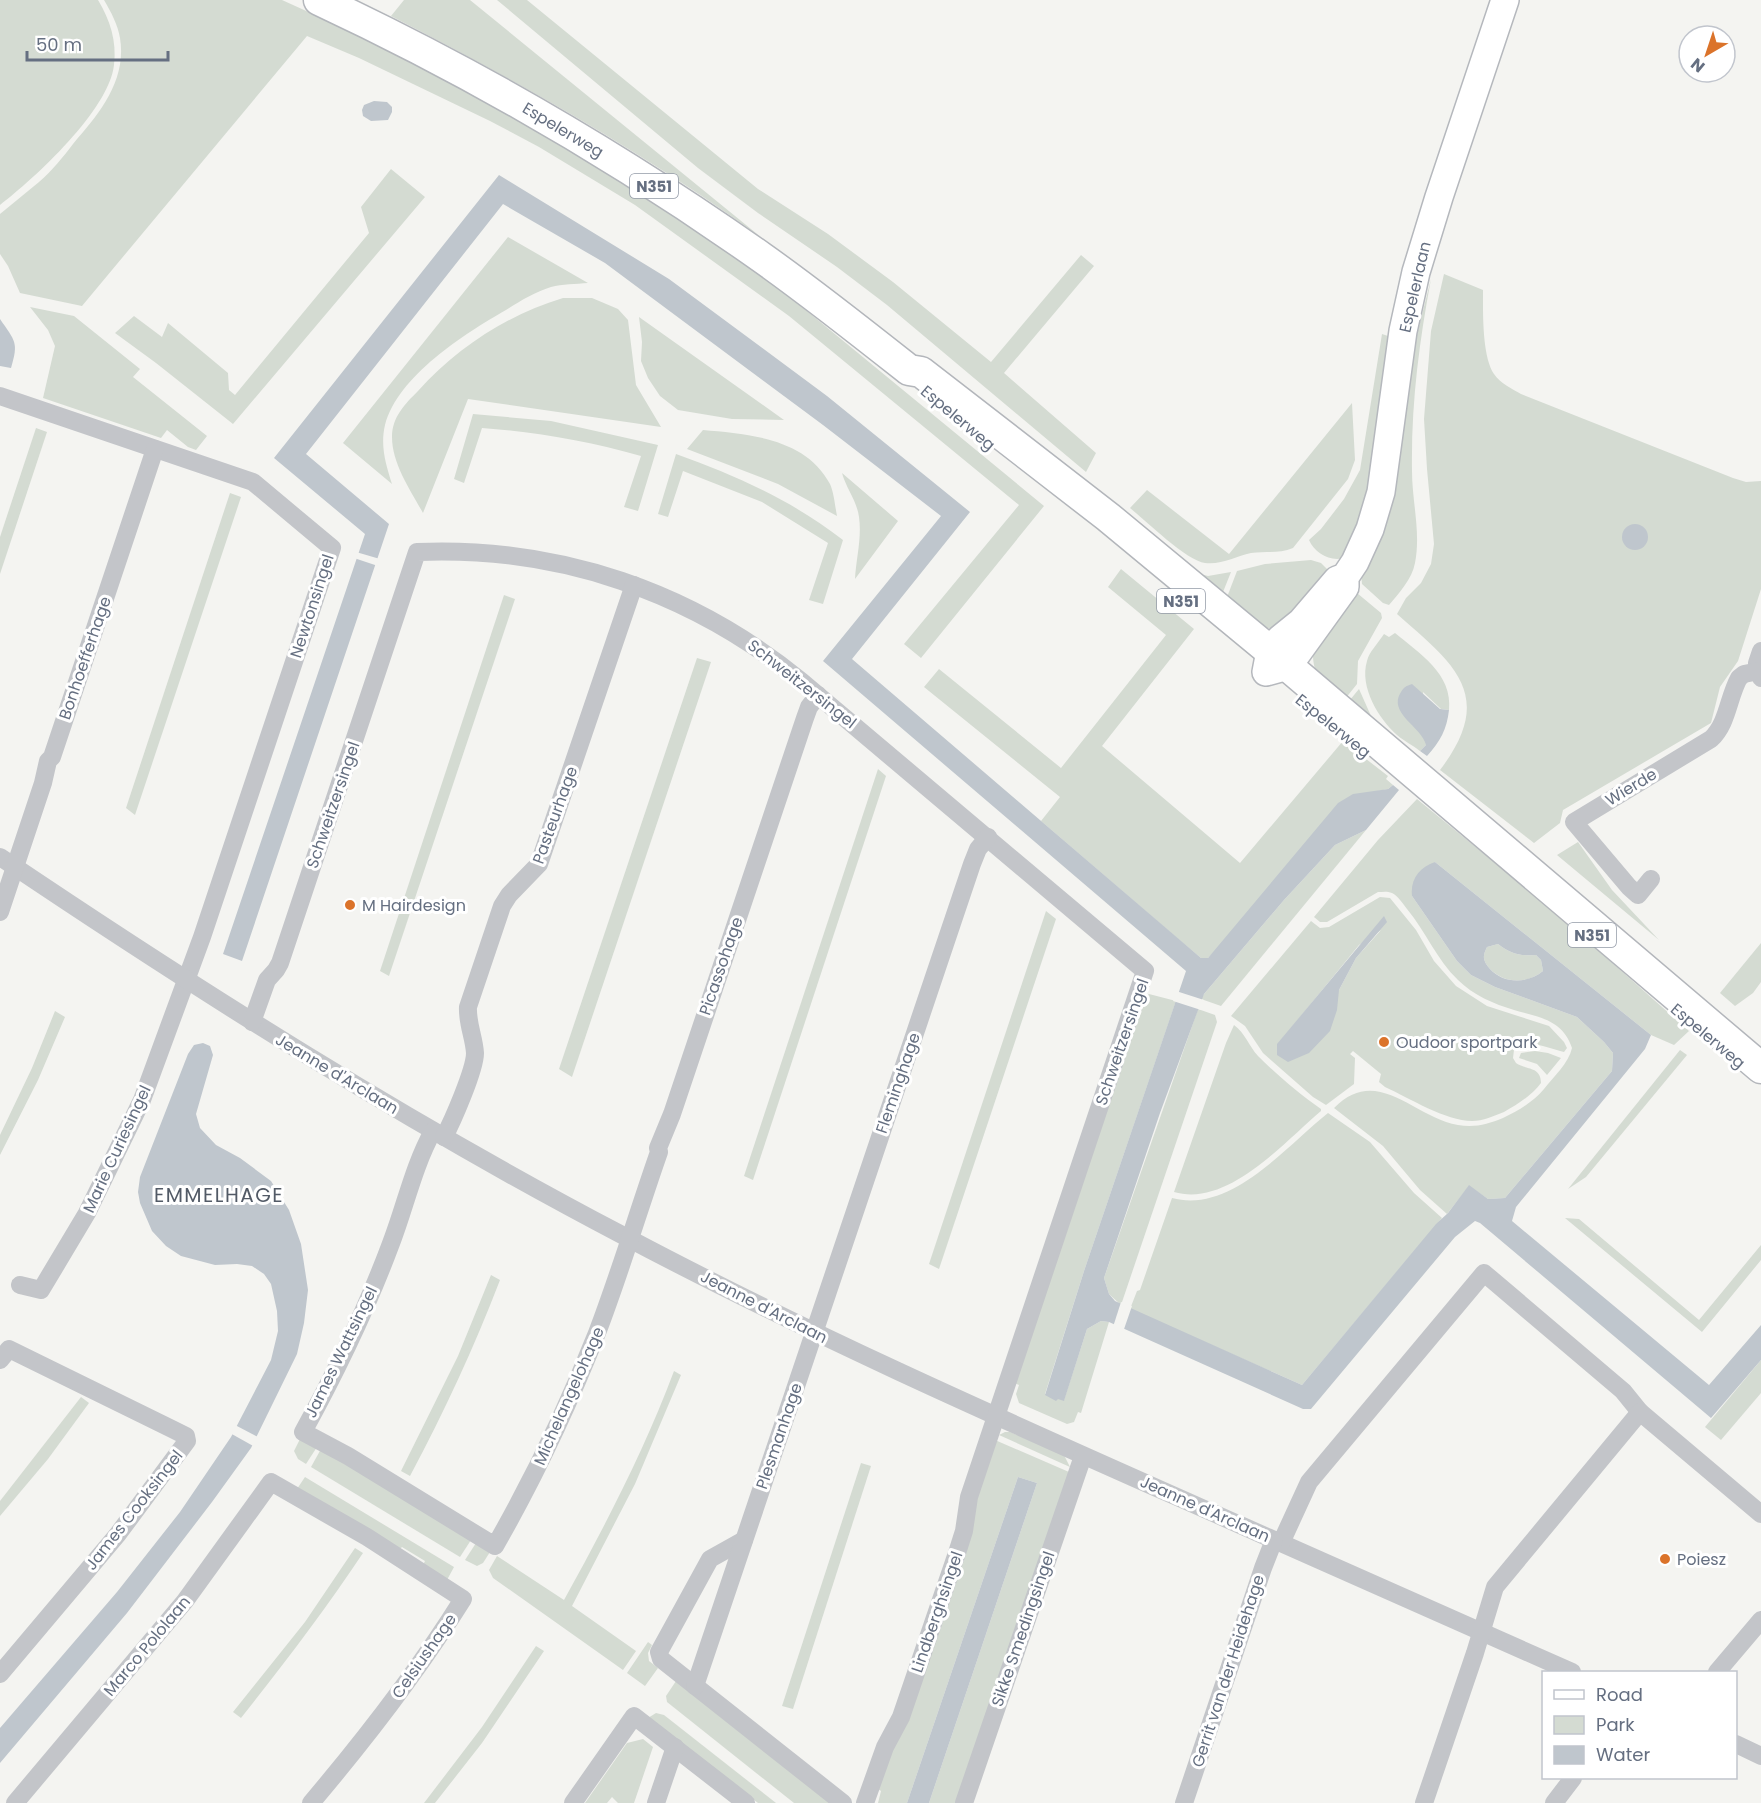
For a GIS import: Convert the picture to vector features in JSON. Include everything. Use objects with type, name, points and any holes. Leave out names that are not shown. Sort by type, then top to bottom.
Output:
[{"type":"main road","name":"Espelerweg","points":[[319,0],[490,88],[620,164],[762,258],[909,370],[913,380],[1275,663],[1761,1080]]},
{"type":"main road","name":"Espelerlaan","points":[[1275,663],[1345,586],[1345,577],[1370,530],[1385,469],[1403,331],[1416,272],[1505,0]]},
{"type":"main road","name":"Espelerweg","points":[[1423,790],[1761,1068]]},
{"type":"street","name":"Newtonsingel","points":[[0,396],[253,482],[332,548],[186,981]]},
{"type":"street","name":"Bonhoefferhage","points":[[0,912],[7,862],[43,783],[46,767],[52,757],[155,449]]},
{"type":"street","name":"Schweitzersingel","points":[[252,1023],[267,980],[280,963],[417,552],[470,552],[529,558],[577,568],[634,585],[682,604],[726,627],[761,649],[818,695],[1145,970],[996,1417]]},
{"type":"street","name":"Pasteurhage","points":[[439,1134],[454,1117],[474,1059],[468,1007],[502,906],[509,895],[539,864],[634,585]]},
{"type":"street","points":[[1760,674],[1757,663],[1761,651]]},
{"type":"street","name":"Wierde","points":[[1651,879],[1638,895],[1574,822],[1711,739],[1723,723],[1739,678],[1744,674],[1760,674]]},
{"type":"street","name":"Picassohage","points":[[630,1239],[660,1152],[658,1148],[672,1114],[805,718],[809,707],[818,695]]},
{"type":"street","name":"Fleminghage","points":[[814,1333],[972,864],[978,849],[988,837]]},
{"type":"street","name":"Jeanne d'Arclaan","points":[[7,862],[252,1023],[439,1134],[630,1239],[814,1333],[996,1417],[1570,1671]]},
{"type":"street","name":"Marie Curiesingel","points":[[20,1285],[41,1290],[76,1233],[129,1130],[186,981]]},
{"type":"street","name":"James Wattsingel","points":[[439,1134],[423,1149],[390,1247],[365,1307],[331,1380],[303,1432],[348,1456],[495,1546]]},
{"type":"street","name":"Michelangelohage","points":[[495,1546],[523,1497],[571,1396],[598,1331],[630,1239]]},
{"type":"street","name":"Gerrit van der Heidehage","points":[[1184,1803],[1263,1568],[1309,1482],[1484,1273],[1623,1391],[1640,1412]]},
{"type":"street","name":"Plesmanhage","points":[[695,1686],[814,1333]]},
{"type":"street","name":"James Cooksingel","points":[[0,1674],[118,1534],[187,1441],[186,1436],[172,1428],[7,1355]]},
{"type":"street","points":[[1424,1803],[1496,1585],[1640,1412],[1761,1514]]},
{"type":"street","name":"Lindberghsingel","points":[[865,1803],[885,1747],[900,1721],[963,1533],[969,1497],[996,1417]]},
{"type":"street","name":"Sikke Smedingsingel","points":[[964,1803],[1083,1456]]},
{"type":"street","name":"Marco Pololaan","points":[[15,1803],[185,1601],[271,1482]]},
{"type":"street","name":"Celsiushage","points":[[271,1482],[367,1537],[463,1599],[412,1675],[311,1803]]},
{"type":"street","points":[[744,1540],[710,1559],[659,1652],[661,1659],[843,1803]]},
{"type":"street","points":[[1718,1671],[1761,1620]]},
{"type":"street","points":[[573,1803],[633,1716],[746,1803]]},
{"type":"street","points":[[1737,1744],[1761,1756]]},
{"type":"street","points":[[656,1803],[675,1747]]},
{"type":"street","points":[[1554,1803],[1572,1779]]},
{"type":"green space","points":[[0,0],[98,0],[112,31],[115,56],[109,83],[85,122],[50,161],[0,205]]},
{"type":"green space","points":[[104,0],[282,0],[399,53],[519,116],[666,208],[785,293],[1044,506],[921,658],[904,644],[1019,505],[789,316],[635,205],[539,147],[490,121],[359,58],[307,36],[82,306],[20,293],[0,254],[0,214],[53,169],[109,96],[115,83],[121,54],[118,28]]},
{"type":"green space","points":[[404,0],[470,0],[762,238],[673,177],[581,120],[391,16]]},
{"type":"green space","points":[[497,0],[527,0],[758,189],[828,234],[893,282],[991,362],[1081,255],[1094,266],[1004,373],[1096,453],[1086,472],[887,305],[698,168]]},
{"type":"green space","points":[[391,169],[425,197],[233,424],[115,333],[134,316],[162,337],[168,323],[228,373],[229,390],[235,395],[369,233],[361,207]]},
{"type":"green space","points":[[508,237],[588,283],[555,286],[528,297],[471,331],[418,373],[392,407],[385,425],[383,448],[392,484],[343,443]]},
{"type":"green space","points":[[1444,274],[1483,290],[1487,356],[1494,374],[1506,386],[1733,478],[1746,482],[1761,481],[1761,589],[1738,661],[1720,687],[1711,723],[1563,810],[1560,823],[1534,843],[1440,770],[1457,744],[1465,721],[1466,701],[1461,683],[1451,666],[1436,649],[1397,614],[1406,598],[1421,583],[1431,564],[1434,544],[1424,419],[1431,331]]},
{"type":"green space","points":[[1431,279],[1419,350],[1414,398],[1412,471],[1417,551],[1411,575],[1389,605],[1383,603],[1362,584],[1361,573],[1390,502],[1397,476],[1409,366]]},
{"type":"green space","points":[[563,298],[592,298],[618,309],[628,320],[636,385],[661,427],[468,399],[423,513],[395,457],[392,437],[394,423],[400,411],[433,375],[485,334],[522,314]]},
{"type":"green space","points":[[30,307],[74,316],[140,369],[133,377],[207,436],[196,450],[188,447],[167,430],[161,438],[43,398],[55,346],[48,330]]},
{"type":"green space","points":[[639,317],[784,420],[732,419],[678,410],[660,396],[648,378],[641,361],[642,342]]},
{"type":"green space","points":[[1382,334],[1394,338],[1379,467],[1347,557],[1330,558],[1315,549],[1309,540],[1321,529],[1344,499],[1360,470]]},
{"type":"green space","points":[[1352,403],[1355,460],[1348,479],[1293,548],[1277,552],[1251,553],[1223,562],[1205,563],[1197,561],[1178,548],[1130,508],[1147,490],[1229,554]]},
{"type":"green space","points":[[473,414],[551,421],[658,445],[638,511],[624,507],[641,456],[562,438],[482,428],[464,483],[454,479]]},
{"type":"green space","points":[[36,428],[47,432],[0,574],[0,537]]},
{"type":"green space","points":[[703,430],[774,441],[806,457],[830,484],[837,516],[778,484],[687,449]]},
{"type":"green space","points":[[676,454],[763,490],[804,513],[843,540],[823,604],[809,600],[828,543],[762,502],[683,471],[668,517],[658,514]]},
{"type":"green space","points":[[842,473],[898,521],[855,579],[860,525],[856,505]]},
{"type":"green space","points":[[230,493],[241,497],[135,815],[126,808]]},
{"type":"green space","points":[[1311,560],[1321,563],[1333,575],[1283,624],[1271,628],[1259,628],[1224,605],[1237,571],[1265,564]]},
{"type":"green space","points":[[1121,569],[1194,629],[1102,746],[1240,863],[1343,741],[1388,776],[1386,779],[1393,785],[1388,789],[1373,792],[1208,958],[1201,958],[1041,821],[1060,797],[924,687],[939,669],[1061,768],[1166,635],[1108,587]]},
{"type":"green space","points":[[1193,572],[1208,576],[1231,572],[1219,602]]},
{"type":"green space","points":[[1351,588],[1381,613],[1382,618],[1358,661],[1357,684],[1341,704],[1318,676],[1313,655]]},
{"type":"green space","points":[[504,595],[515,599],[389,976],[380,971]]},
{"type":"green space","points":[[1395,633],[1424,657],[1440,675],[1449,697],[1449,710],[1441,709],[1423,692],[1426,745],[1420,751],[1390,728],[1377,711],[1368,692],[1365,671],[1370,654],[1384,634],[1389,637]]},
{"type":"green space","points":[[697,658],[711,662],[572,1077],[559,1069]]},
{"type":"green space","points":[[1359,689],[1375,725],[1345,706]]},
{"type":"green space","points":[[878,769],[886,776],[753,1180],[744,1176]]},
{"type":"green space","points":[[1417,799],[1555,912],[1689,1031],[1674,1045],[1651,1035],[1435,862],[1412,896],[1457,961],[1471,975],[1495,987],[1577,1017],[1613,1053],[1612,1071],[1505,1198],[1488,1199],[1469,1186],[1447,1214],[1420,1190],[1383,1146],[1334,1108],[1350,1096],[1365,1091],[1380,1092],[1458,1125],[1487,1124],[1503,1118],[1535,1098],[1564,1064],[1572,1048],[1563,1031],[1549,1021],[1491,1002],[1464,985],[1444,964],[1414,918],[1392,893],[1378,892],[1327,922],[1320,922],[1314,917],[1378,840]]},
{"type":"green space","points":[[1366,830],[1221,1006],[1201,999],[1284,900],[1335,845]]},
{"type":"green space","points":[[1578,842],[1612,890],[1659,940],[1557,855]]},
{"type":"green space","points":[[1380,897],[1390,898],[1416,930],[1434,961],[1456,986],[1487,1006],[1549,1026],[1567,1048],[1564,1052],[1525,1044],[1514,1050],[1513,1058],[1516,1063],[1536,1071],[1541,1083],[1529,1096],[1514,1106],[1484,1119],[1472,1121],[1451,1117],[1385,1087],[1379,1082],[1381,1074],[1353,1051],[1350,1054],[1355,1058],[1354,1084],[1326,1105],[1313,1097],[1263,1053],[1245,1026],[1231,1016],[1311,921],[1320,928],[1329,927]],"holes":[[[1381,930],[1356,958],[1339,990],[1277,1055],[1278,1044],[1359,945]]]},
{"type":"green space","points":[[1046,911],[1056,919],[939,1269],[929,1264]]},
{"type":"green space","points":[[1761,943],[1761,982],[1753,993],[1735,1006],[1720,993]]},
{"type":"green space","points":[[1498,944],[1516,954],[1536,955],[1541,960],[1543,971],[1530,978],[1516,981],[1496,974],[1486,964],[1484,956],[1487,947]]},
{"type":"green space","points":[[1149,994],[1176,1001],[1084,1271],[1045,1394],[1064,1400],[1087,1329],[1101,1321],[1109,1322],[1081,1413],[1078,1412],[1074,1422],[1067,1424],[1019,1403],[1016,1394],[1019,1385],[1014,1383],[1146,996]]},
{"type":"green space","points":[[1198,1009],[1215,1015],[1217,1022],[1121,1305],[1109,1294],[1104,1278]]},
{"type":"green space","points":[[55,1011],[65,1017],[38,1080],[0,1155],[0,1135],[32,1068]]},
{"type":"green space","points":[[1234,1025],[1258,1056],[1321,1111],[1254,1169],[1234,1182],[1215,1190],[1194,1194],[1174,1192],[1226,1043]]},
{"type":"green space","points":[[1680,1050],[1687,1055],[1586,1177],[1568,1189]]},
{"type":"green space","points":[[1535,1051],[1561,1058],[1547,1075],[1537,1064],[1519,1058],[1521,1053]]},
{"type":"green space","points":[[1328,1113],[1370,1142],[1414,1193],[1442,1218],[1302,1385],[1130,1309],[1137,1291],[1140,1290],[1172,1198],[1194,1200],[1216,1196],[1237,1187],[1276,1159]]},
{"type":"green space","points":[[1565,1218],[1579,1219],[1699,1320],[1761,1245],[1761,1260],[1702,1332]]},
{"type":"green space","points":[[491,1275],[500,1280],[490,1305],[458,1380],[410,1476],[401,1471],[458,1356]]},
{"type":"green space","points":[[1761,1360],[1761,1393],[1721,1440],[1705,1427]]},
{"type":"green space","points":[[674,1371],[681,1375],[635,1484],[572,1606],[636,1651],[623,1670],[493,1578],[489,1570],[497,1556],[564,1600],[623,1488]]},
{"type":"green space","points":[[81,1397],[89,1403],[48,1459],[0,1516],[0,1501]]},
{"type":"green space","points":[[1010,1432],[1064,1455],[1070,1467],[999,1435]]},
{"type":"green space","points":[[301,1437],[317,1447],[306,1464],[298,1459],[294,1451]]},
{"type":"green space","points":[[995,1440],[1069,1472],[957,1803],[929,1803],[1037,1483],[1018,1477],[907,1803],[878,1803],[881,1791],[878,1789]]},
{"type":"green space","points":[[321,1449],[471,1540],[460,1557],[311,1467]]},
{"type":"green space","points":[[861,1463],[871,1466],[793,1709],[782,1706]]},
{"type":"green space","points":[[305,1477],[454,1567],[447,1580],[423,1565],[425,1561],[402,1547],[400,1549],[297,1489]]},
{"type":"green space","points":[[476,1543],[490,1552],[483,1563],[477,1566],[465,1560]]},
{"type":"green space","points":[[355,1548],[363,1553],[304,1637],[241,1718],[233,1712],[305,1622]]},
{"type":"green space","points":[[648,1642],[652,1645],[648,1653],[649,1661],[658,1668],[645,1686],[627,1673]]},
{"type":"green space","points":[[536,1646],[544,1651],[482,1743],[435,1803],[424,1803],[482,1727]]},
{"type":"green space","points":[[676,1681],[831,1803],[794,1803],[667,1702],[666,1696]]},
{"type":"green space","points":[[656,1713],[664,1715],[776,1803],[758,1803],[648,1718]]},
{"type":"green space","points":[[643,1739],[653,1747],[634,1803],[618,1803],[612,1797],[607,1803],[585,1803],[627,1743]]},
{"type":"water","points":[[374,101],[387,102],[392,107],[388,120],[371,121],[363,116],[364,105]]},
{"type":"water","points":[[499,175],[669,279],[827,396],[970,512],[852,659],[1201,958],[1208,958],[1338,803],[1353,794],[1388,789],[1393,785],[1399,790],[1366,830],[1335,845],[1284,900],[1204,994],[1160,1113],[1104,1278],[1109,1294],[1115,1301],[1302,1385],[1436,1224],[1448,1213],[1469,1185],[1488,1199],[1505,1198],[1612,1071],[1613,1053],[1577,1017],[1495,987],[1471,975],[1457,961],[1412,896],[1414,879],[1417,874],[1435,862],[1651,1035],[1645,1049],[1516,1207],[1512,1221],[1709,1385],[1761,1325],[1761,1360],[1711,1418],[1475,1221],[1455,1237],[1311,1409],[1303,1409],[1109,1322],[1101,1321],[1087,1329],[1064,1401],[1058,1399],[1056,1401],[1045,1395],[1084,1271],[1186,971],[823,661],[941,516],[605,263],[503,204],[306,454],[389,524],[242,961],[223,954],[365,534],[274,458]],"holes":[[[1498,944],[1516,954],[1536,955],[1541,960],[1543,971],[1530,978],[1516,981],[1496,974],[1486,964],[1484,954],[1487,947]]]},
{"type":"water","points":[[0,319],[14,342],[15,352],[11,368],[0,366]]},
{"type":"water","points":[[1635,524],[1644,528],[1648,537],[1644,546],[1635,550],[1626,546],[1622,537],[1626,528]]},
{"type":"water","points":[[1412,684],[1440,709],[1449,710],[1442,735],[1427,756],[1420,751],[1426,745],[1423,738],[1398,707],[1401,692]]},
{"type":"water","points":[[1384,916],[1387,922],[1356,958],[1339,990],[1337,1010],[1330,1031],[1309,1053],[1288,1062],[1277,1055],[1277,1044]]},
{"type":"water","points":[[203,1043],[210,1046],[213,1055],[196,1114],[200,1128],[216,1145],[240,1158],[271,1181],[289,1210],[301,1244],[308,1290],[297,1354],[251,1448],[212,1502],[127,1613],[0,1763],[0,1728],[117,1592],[180,1512],[231,1437],[271,1360],[278,1331],[277,1311],[271,1284],[264,1274],[252,1266],[215,1265],[181,1256],[166,1246],[152,1231],[140,1203],[138,1192],[140,1177],[188,1054],[194,1045]]},
{"type":"water","points":[[1018,1477],[1037,1483],[929,1803],[907,1803]]},
{"type":"pier","points":[[356,552],[380,559],[378,566],[354,558]]},
{"type":"pier","points":[[1176,991],[1204,1000],[1201,1010],[1173,1001]]},
{"type":"pier","points":[[1121,1302],[1132,1306],[1123,1332],[1113,1327]]},
{"type":"pier","points":[[235,1425],[260,1438],[255,1447],[230,1433]]},
{"type":"place","name":"M Hairdesign","points":[[350,905]]},
{"type":"place","name":"Oudoor sportpark","points":[[1384,1042]]},
{"type":"place","name":"Poiesz","points":[[1665,1559]]},
{"type":"district","name":"EMMELHAGE","points":[[219,1195]]}]
